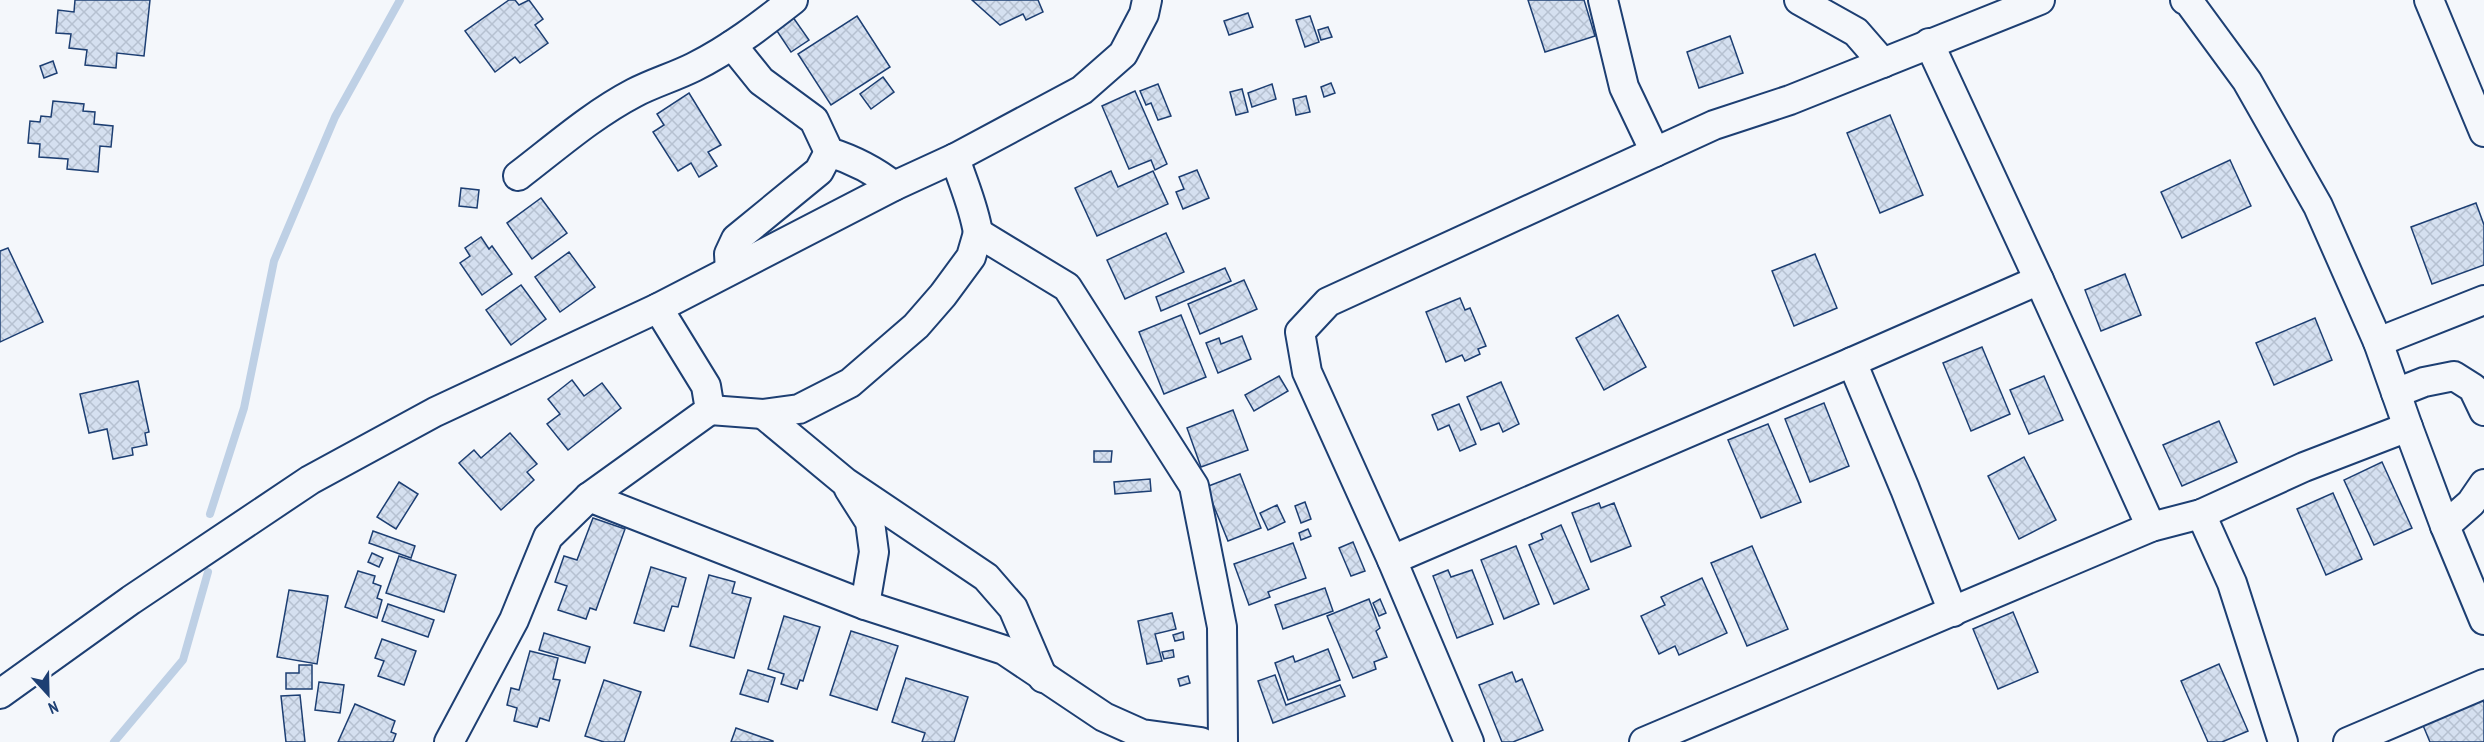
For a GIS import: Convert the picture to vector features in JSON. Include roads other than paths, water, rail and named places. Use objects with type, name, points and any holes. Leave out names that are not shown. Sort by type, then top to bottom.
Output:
[{"type":"street","points":[[518,176],[601,113],[635,93],[694,67],[732,45],[793,0]]},
{"type":"street","points":[[0,694],[131,600],[310,480],[435,412],[658,308],[894,186],[955,158],[1082,90],[1123,54],[1144,14],[1147,0]]},
{"type":"street","points":[[1799,0],[1856,32],[1882,63]]},
{"type":"street","points":[[1460,739],[1392,560],[1307,372],[1300,332],[1329,302],[1714,125],[1790,100],[2040,0]]},
{"type":"street","points":[[2185,0],[2189,2],[2247,81],[2318,206],[2378,342],[2445,526],[2484,620]]},
{"type":"street","points":[[2429,0],[2484,132]]},
{"type":"street","points":[[1610,1],[1624,87],[1655,152]]},
{"type":"street","points":[[1929,43],[2151,527]]},
{"type":"street","points":[[732,45],[761,81],[813,120],[829,152],[851,159],[875,171],[894,186]]},
{"type":"street","points":[[730,270],[729,254],[736,238],[819,171],[829,152]]},
{"type":"street","points":[[449,742],[514,620],[548,537],[589,497],[710,410],[763,414],[799,408],[850,383],[883,357],[916,326],[943,295],[971,257],[978,233],[975,212],[965,191],[955,158]]},
{"type":"street","points":[[978,233],[1067,287],[1194,486],[1222,627],[1223,742]]},
{"type":"street","points":[[1392,560],[2039,280]]},
{"type":"street","points":[[2378,342],[2484,300]]},
{"type":"street","points":[[658,308],[706,386],[710,410]]},
{"type":"street","points":[[1852,362],[1953,612]]},
{"type":"street","points":[[2396,393],[2424,382],[2454,376],[2473,388],[2484,411]]},
{"type":"street","points":[[763,414],[845,482],[986,577],[1013,608],[1044,678]]},
{"type":"street","points":[[1644,742],[2151,527],[2201,514],[2304,467],[2408,427]]},
{"type":"street","points":[[845,482],[870,522],[874,552],[865,605]]},
{"type":"street","points":[[2445,526],[2471,503],[2484,483]]},
{"type":"street","points":[[589,497],[865,605],[1004,650],[1104,717],[1142,734],[1201,742]]},
{"type":"street","points":[[2201,514],[2232,583],[2283,742]]},
{"type":"street","points":[[2348,742],[2484,684]]},
{"type":"waterway","points":[[210,514],[244,408],[274,261],[335,117],[400,0]]},
{"type":"waterway","points":[[114,742],[183,660],[208,572]]}]
